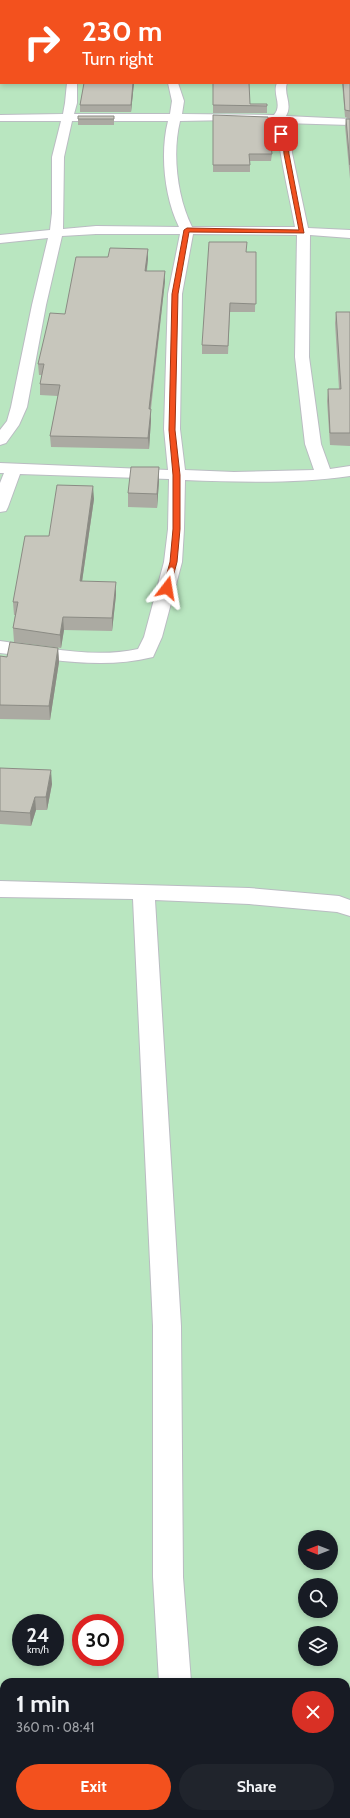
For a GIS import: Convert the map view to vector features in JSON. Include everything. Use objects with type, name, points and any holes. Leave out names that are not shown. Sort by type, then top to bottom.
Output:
[{"type":"street","points":[[0,440],[14,422],[19,407],[39,305],[56,233],[58,213],[58,157],[71,103],[72,84]]},
{"type":"street","points":[[0,647],[84,657],[132,657],[146,653],[154,638],[173,562],[176,529],[177,475],[172,430],[175,294],[187,230],[181,220],[170,150],[174,117],[178,107],[173,84]]},
{"type":"street","points":[[277,120],[283,114],[284,110],[284,98],[280,88],[282,84]]},
{"type":"street","points":[[0,118],[232,117],[350,122]]},
{"type":"street","points":[[277,120],[278,127],[285,140],[286,154],[304,240],[302,280],[302,357],[313,444],[324,475]]},
{"type":"street","points":[[0,239],[82,230],[302,231],[350,234]]},
{"type":"street","points":[[0,507],[7,468],[234,477],[324,475],[350,470]]},
{"type":"street","points":[[0,889],[144,892],[291,899],[339,904],[350,908]]},
{"type":"street","points":[[144,892],[167,1326],[168,1577],[175,1678]]},
{"type":"green space","points":[[0,84],[350,84],[350,1678],[0,1678]]},
{"type":"building","points":[[84,84],[133,84],[131,105],[80,105]]},
{"type":"building","points":[[213,84],[249,84],[250,104],[267,104],[267,106],[213,105]]},
{"type":"building","points":[[343,84],[350,84],[350,111],[345,110]]},
{"type":"building","points":[[213,115],[268,117],[272,154],[249,154],[250,165],[213,165]]},
{"type":"building","points":[[78,116],[114,116],[114,119],[78,119]]},
{"type":"building","points":[[346,119],[350,119],[350,165]]},
{"type":"building","points":[[209,242],[247,242],[246,252],[256,252],[256,304],[230,303],[228,346],[202,345]]},
{"type":"building","points":[[110,248],[148,249],[145,271],[165,271],[149,409],[151,409],[148,438],[50,436],[60,385],[40,384],[44,364],[38,364],[50,313],[65,314],[76,257],[108,257]]},
{"type":"building","points":[[336,312],[350,312],[350,433],[330,433],[328,389],[341,389]]},
{"type":"building","points":[[131,467],[159,467],[157,494],[128,493]]},
{"type":"building","points":[[57,485],[93,486],[80,581],[116,582],[112,618],[63,617],[60,635],[13,628],[18,602],[13,602],[25,536],[49,536]]},
{"type":"building","points":[[10,642],[58,648],[49,706],[0,705],[0,656],[7,657]]},
{"type":"building","points":[[0,768],[51,770],[46,797],[35,797],[30,813],[0,811]]},
{"type":"route","points":[[167,588],[173,562],[176,529],[177,475],[172,430],[175,294],[181,254],[187,230],[254,232],[302,231],[295,188],[286,154],[285,140],[281,134]]}]
